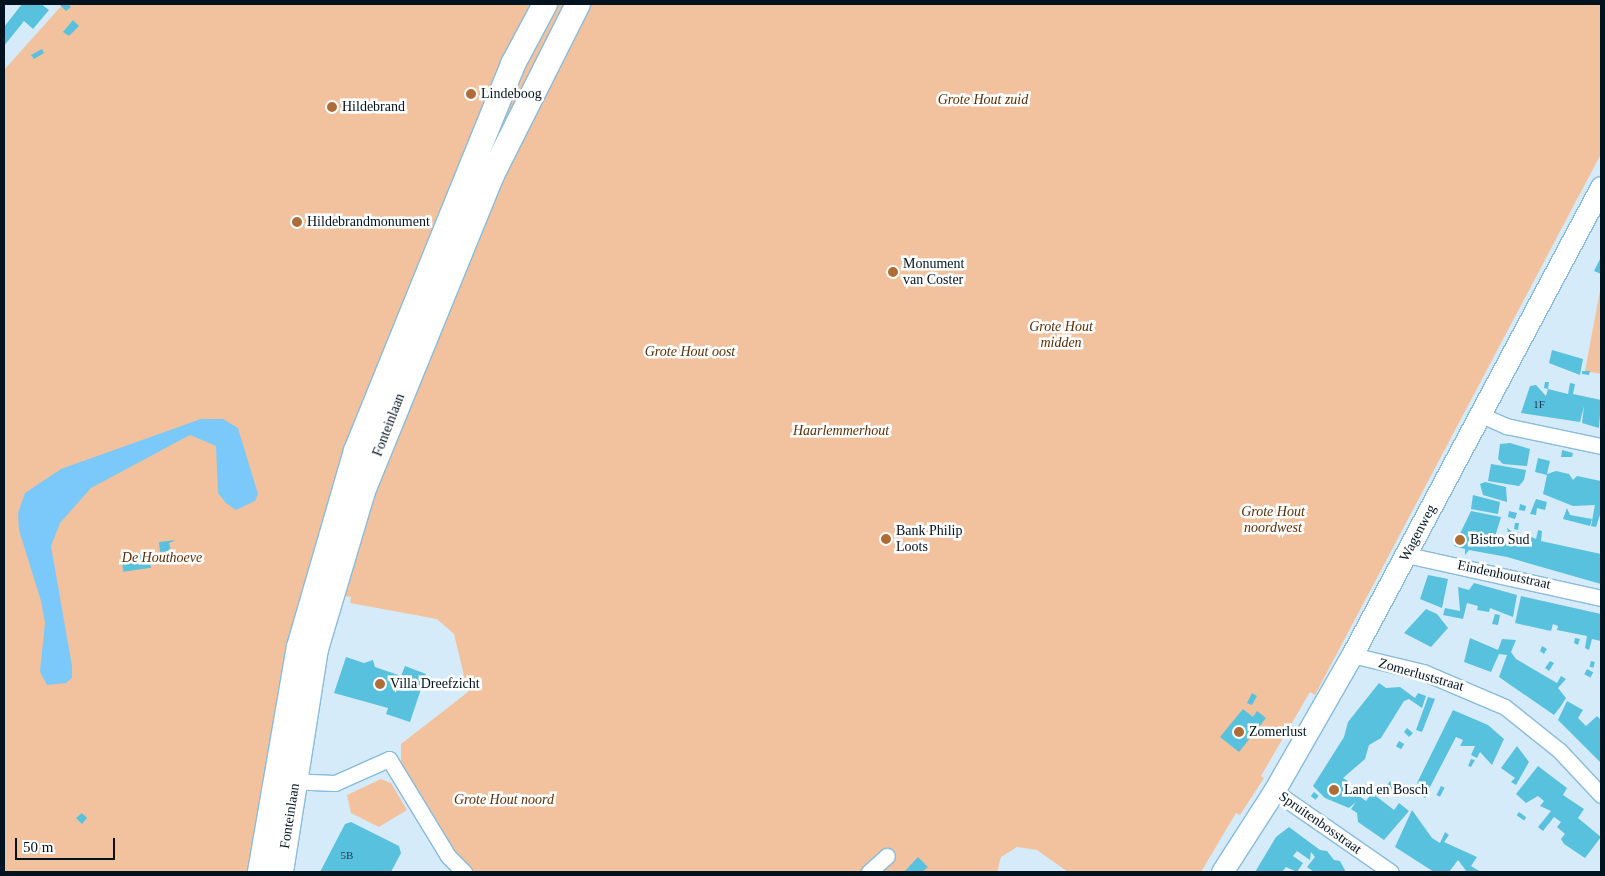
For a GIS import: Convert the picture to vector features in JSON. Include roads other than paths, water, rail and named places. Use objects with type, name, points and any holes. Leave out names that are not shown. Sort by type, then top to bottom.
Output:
[{"type":"main road","name":"Fonteinlaan","points":[[281,872],[286,781],[299,647],[356,451],[506,82],[545,4]]},
{"type":"main road","name":"Fonteinlaan","points":[[260,872],[286,781],[316,649],[363,491],[492,175],[578,4]]},
{"type":"street","name":"Wagenweg","points":[[1222,872],[1274,791],[1352,655],[1407,555],[1479,414],[1598,201]]},
{"type":"street","points":[[1479,414],[1506,426],[1601,446]]},
{"type":"street","name":"Eindenhoutstraat","points":[[1407,555],[1601,598]]},
{"type":"street","name":"Zomerluststraat","points":[[1352,655],[1423,672],[1505,706],[1560,751],[1601,794]]},
{"type":"street","points":[[286,781],[335,783],[389,759],[448,856],[464,872]]},
{"type":"street","name":"Spruitenbosstraat","points":[[1274,791],[1391,872]]},
{"type":"street","points":[[869,872],[887,856]]},
{"type":"water","points":[[297,215],[302,217],[304,222],[302,227],[297,229],[292,227],[290,222],[292,217]]},
{"type":"water","points":[[201,419],[223,419],[238,428],[258,494],[255,501],[236,510],[226,503],[218,493],[216,446],[190,435],[91,488],[60,523],[51,546],[72,666],[72,678],[66,683],[47,685],[40,672],[45,623],[41,601],[19,530],[18,513],[25,493],[61,469]]},
{"type":"place","name":"Lindeboog","points":[[471,94]]},
{"type":"place","name":"Hildebrand","points":[[332,107]]},
{"type":"place","name":"Hildebrandmonument","points":[[297,222]]},
{"type":"place","name":"Monument van Coster","points":[[893,272]]},
{"type":"place","name":"Bank Philip Loots","points":[[886,539]]},
{"type":"place","name":"Bistro Sud","points":[[1460,540]]},
{"type":"place","name":"Villa Dreefzicht","points":[[380,684]]},
{"type":"place","name":"Zomerlust","points":[[1239,732]]},
{"type":"place","name":"Land en Bosch","points":[[1334,790]]},
{"type":"park label","name":"Grote Hout zuid","points":[[983,100]]},
{"type":"park label","name":"Grote Hout midden","points":[[1061,336]]},
{"type":"park label","name":"Grote Hout oost","points":[[690,352]]},
{"type":"park label","name":"Haarlemmerhout","points":[[841,431]]},
{"type":"park label","name":"Grote Hout noordwest","points":[[1273,520]]},
{"type":"park label","name":"De Houthoeve","points":[[162,558]]},
{"type":"park label","name":"Grote Hout noord","points":[[504,800]]}]
